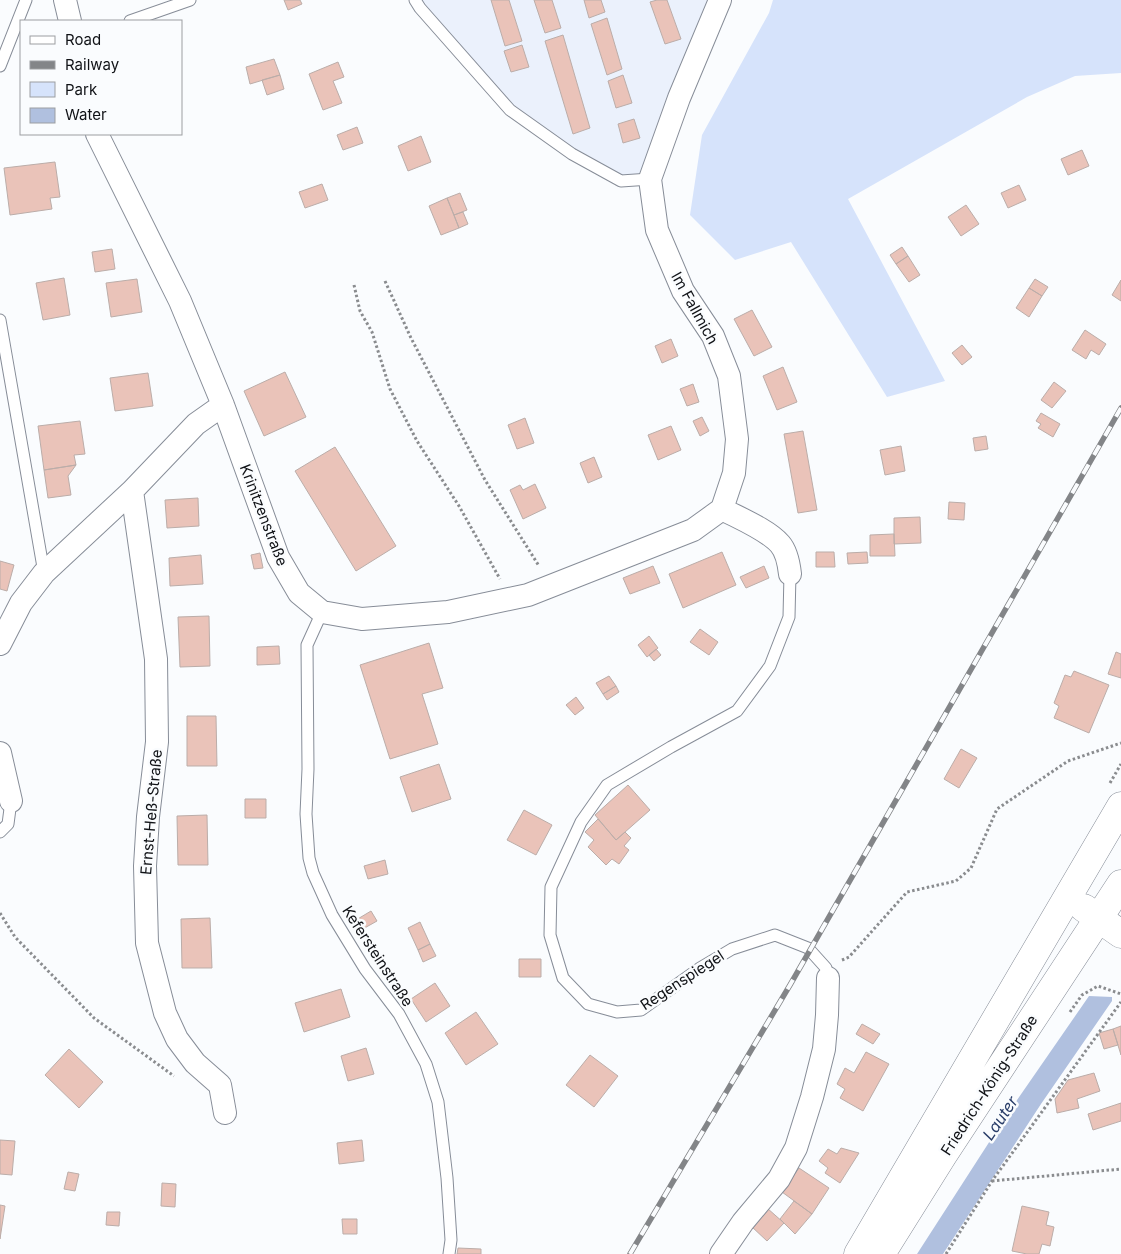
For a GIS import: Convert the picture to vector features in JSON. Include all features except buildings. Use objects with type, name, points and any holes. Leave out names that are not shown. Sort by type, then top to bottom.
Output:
[{"type":"main road","points":[[858,1254],[1121,806]]},
{"type":"main road","name":"Friedrich-König-Straße","points":[[882,1254],[943,1155],[1121,884]]},
{"type":"main road","points":[[1067,899],[1121,934]]},
{"type":"street","points":[[65,0],[70,20]]},
{"type":"street","name":"Im Fallmich","points":[[720,0],[679,98],[650,180],[657,230],[683,291],[713,336],[729,376],[737,439],[734,473],[722,509]]},
{"type":"street","name":"Krinitzenstraße","points":[[97,135],[180,301],[223,405],[278,557],[299,593],[322,612],[362,619],[448,612],[511,600],[693,530],[722,509]]},
{"type":"street","points":[[0,644],[21,603],[44,574],[132,491],[196,424],[223,405]]},
{"type":"street","name":"Ernst-Heß-Straße","points":[[132,491],[156,659],[157,742],[148,817],[145,866],[147,943],[165,1013],[177,1039],[195,1063],[220,1085],[225,1113]]},
{"type":"street","name":"Regenspiegel","points":[[722,509],[759,529],[781,545],[789,563],[790,574]]},
{"type":"street","points":[[0,754],[11,801]]},
{"type":"street","points":[[721,1254],[743,1222],[779,1179],[796,1148],[812,1097],[824,1049],[828,1015],[827,973]]},
{"type":"lane","points":[[0,66],[26,0]]},
{"type":"lane","points":[[133,20],[190,0]]},
{"type":"lane","points":[[415,0],[510,110],[572,154],[621,181],[650,180]]},
{"type":"lane","points":[[0,320],[44,574]]},
{"type":"lane","name":"Regenspiegel","points":[[790,574],[789,617],[770,666],[737,711],[607,785],[581,822],[551,886],[550,935],[563,978],[588,1004],[617,1012],[641,1010],[732,948],[775,935],[808,948],[827,973]]},
{"type":"lane","name":"Kefersteinstraße","points":[[322,612],[307,646],[308,769],[306,814],[309,858],[313,873],[332,915],[365,969],[399,1014],[426,1064],[438,1102],[444,1150],[451,1240],[449,1254]]},
{"type":"lane","points":[[0,832],[8,824],[11,801]]},
{"type":"path","points":[[385,282],[411,338],[485,480],[551,586]]},
{"type":"path","points":[[354,285],[360,311],[372,332],[390,389],[417,440],[488,554],[511,600]]},
{"type":"path","points":[[827,973],[850,957],[907,892],[956,881],[971,868],[997,809],[1068,761],[1121,743]]},
{"type":"path","points":[[0,913],[15,937],[94,1018],[179,1079]]},
{"type":"path","points":[[946,1254],[992,1181],[1121,1002]]},
{"type":"path","points":[[992,1181],[1121,1170]]},
{"type":"shaded area","points":[[415,0],[720,0],[650,179],[621,181],[510,110]]},
{"type":"green space","points":[[773,0],[1121,0],[1121,73],[1075,76],[1027,97],[848,199],[945,381],[887,397],[791,242],[735,260],[690,215],[702,135],[769,13]]},
{"type":"water","points":[[1089,996],[1112,997],[1112,1001],[1041,1104],[943,1254],[917,1254],[1006,1116]]},
{"type":"railway","points":[[630,1254],[790,985],[1121,408]]},
{"type":"water label","name":"Lauter","points":[[1000,1118]]}]
